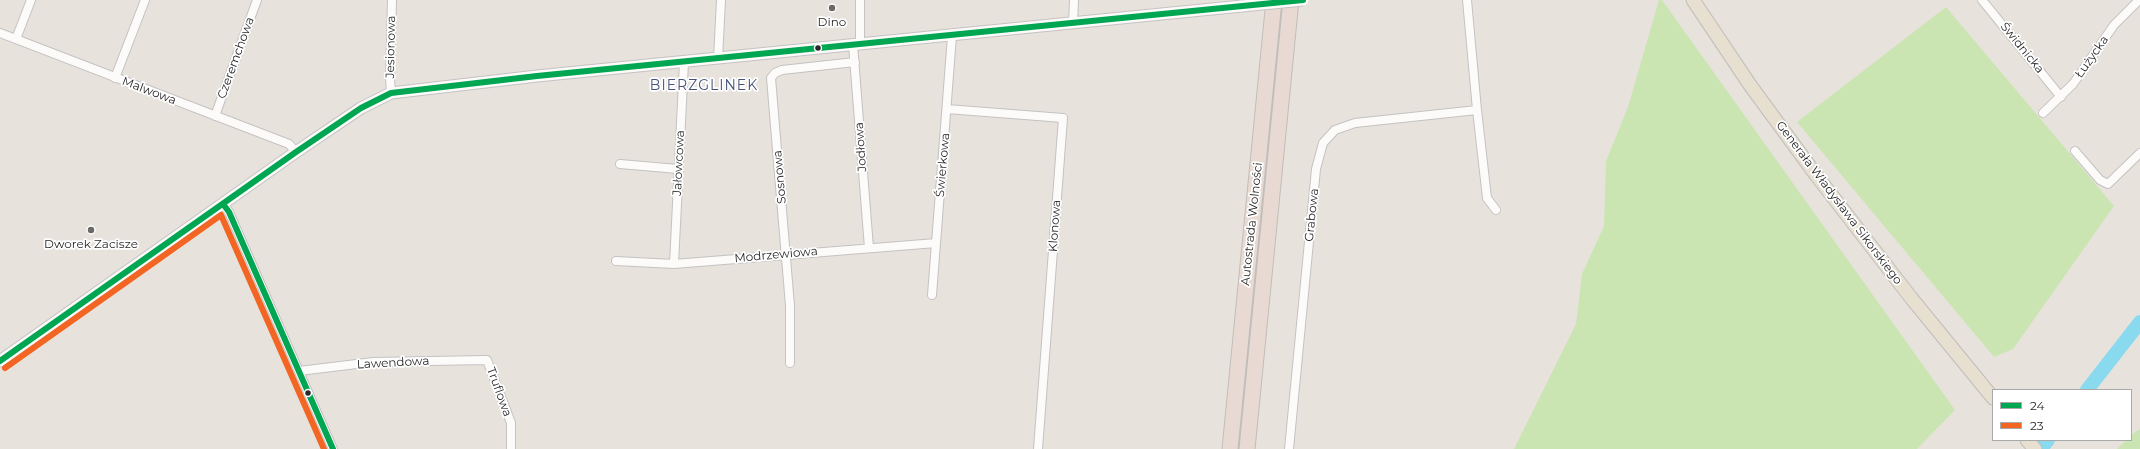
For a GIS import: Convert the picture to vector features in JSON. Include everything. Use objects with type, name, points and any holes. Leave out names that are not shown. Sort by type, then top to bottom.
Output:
[{"type":"highway","name":"Autostrada Wolności","points":[[1230,449],[1274,0]]},
{"type":"highway","name":"Autostrada Wolności","points":[[1247,449],[1291,0]]},
{"type":"main road","points":[[0,361],[296,152],[361,108],[391,93],[421,88],[1303,0]]},
{"type":"main road","name":"Generała Władysława Sikorskiego","points":[[1693,0],[1750,85],[1816,175],[1912,299],[1992,397]]},
{"type":"main road","points":[[2028,441],[2035,449]]},
{"type":"street","points":[[16,39],[31,0]]},
{"type":"street","points":[[115,78],[145,0]]},
{"type":"street","name":"Czeremchowa","points":[[215,116],[257,0]]},
{"type":"street","name":"Jesionowa","points":[[391,93],[392,0]]},
{"type":"street","points":[[718,59],[721,0]]},
{"type":"street","name":"Jodłowa","points":[[860,0],[857,45],[854,62],[869,248]]},
{"type":"street","points":[[1073,24],[1074,0]]},
{"type":"street","points":[[1467,0],[1487,198],[1496,210]]},
{"type":"street","name":"Świdnicka","points":[[1982,0],[2061,96]]},
{"type":"street","name":"Łużycka","points":[[2042,113],[2072,84],[2114,25],[2139,0]]},
{"type":"street","name":"Malwowa","points":[[0,33],[289,144],[296,152]]},
{"type":"street","name":"Świerkowa","points":[[932,295],[952,36]]},
{"type":"street","name":"Jałowcowa","points":[[674,264],[684,62]]},
{"type":"street","name":"Sosnowa","points":[[790,363],[790,306],[771,78],[775,73],[782,70],[854,62]]},
{"type":"street","name":"Klonowa","points":[[947,109],[1063,118],[1038,449]]},
{"type":"street","name":"Grabowa","points":[[1289,449],[1316,169],[1323,143],[1335,130],[1355,123],[1477,110]]},
{"type":"street","points":[[2074,151],[2100,180],[2108,184],[2140,153]]},
{"type":"street","points":[[620,164],[678,168]]},
{"type":"street","points":[[223,204],[228,212],[333,449]]},
{"type":"street","name":"Modrzewiowa","points":[[616,261],[674,264],[936,242]]},
{"type":"street","name":"Lawendowa","points":[[299,372],[373,362],[487,360]]},
{"type":"street","name":"Truflowa","points":[[487,360],[511,423],[511,449]]},
{"type":"green space","points":[[1659,0],[1662,0],[1955,410],[1917,449],[1514,449],[1576,324],[1582,274],[1604,226],[1606,161],[1628,107]]},
{"type":"green space","points":[[1946,7],[2114,206],[2013,349],[1994,357],[1797,122]]},
{"type":"green space","points":[[1285,8],[1242,449],[1235,449],[1278,9]]},
{"type":"green space","points":[[2140,429],[2140,449],[2117,449],[2125,441],[2132,441],[2132,434]]},
{"type":"waterway","points":[[2088,389],[2140,322]]},
{"type":"waterway","points":[[2041,449],[2047,441]]},
{"type":"transit line","name":"24","points":[[0,361],[296,152],[361,108],[391,93],[537,76],[1303,0]]},
{"type":"transit line","name":"24","points":[[223,204],[229,212],[333,449]]},
{"type":"transit line","name":"23","points":[[5,368],[221,215],[324,449]]},
{"type":"place","name":"Dino","points":[[832,8]]},
{"type":"place","name":"Dworek Zacisze","points":[[91,230]]},
{"type":"district","name":"BIERZGLINEK","points":[[704,86]]}]
